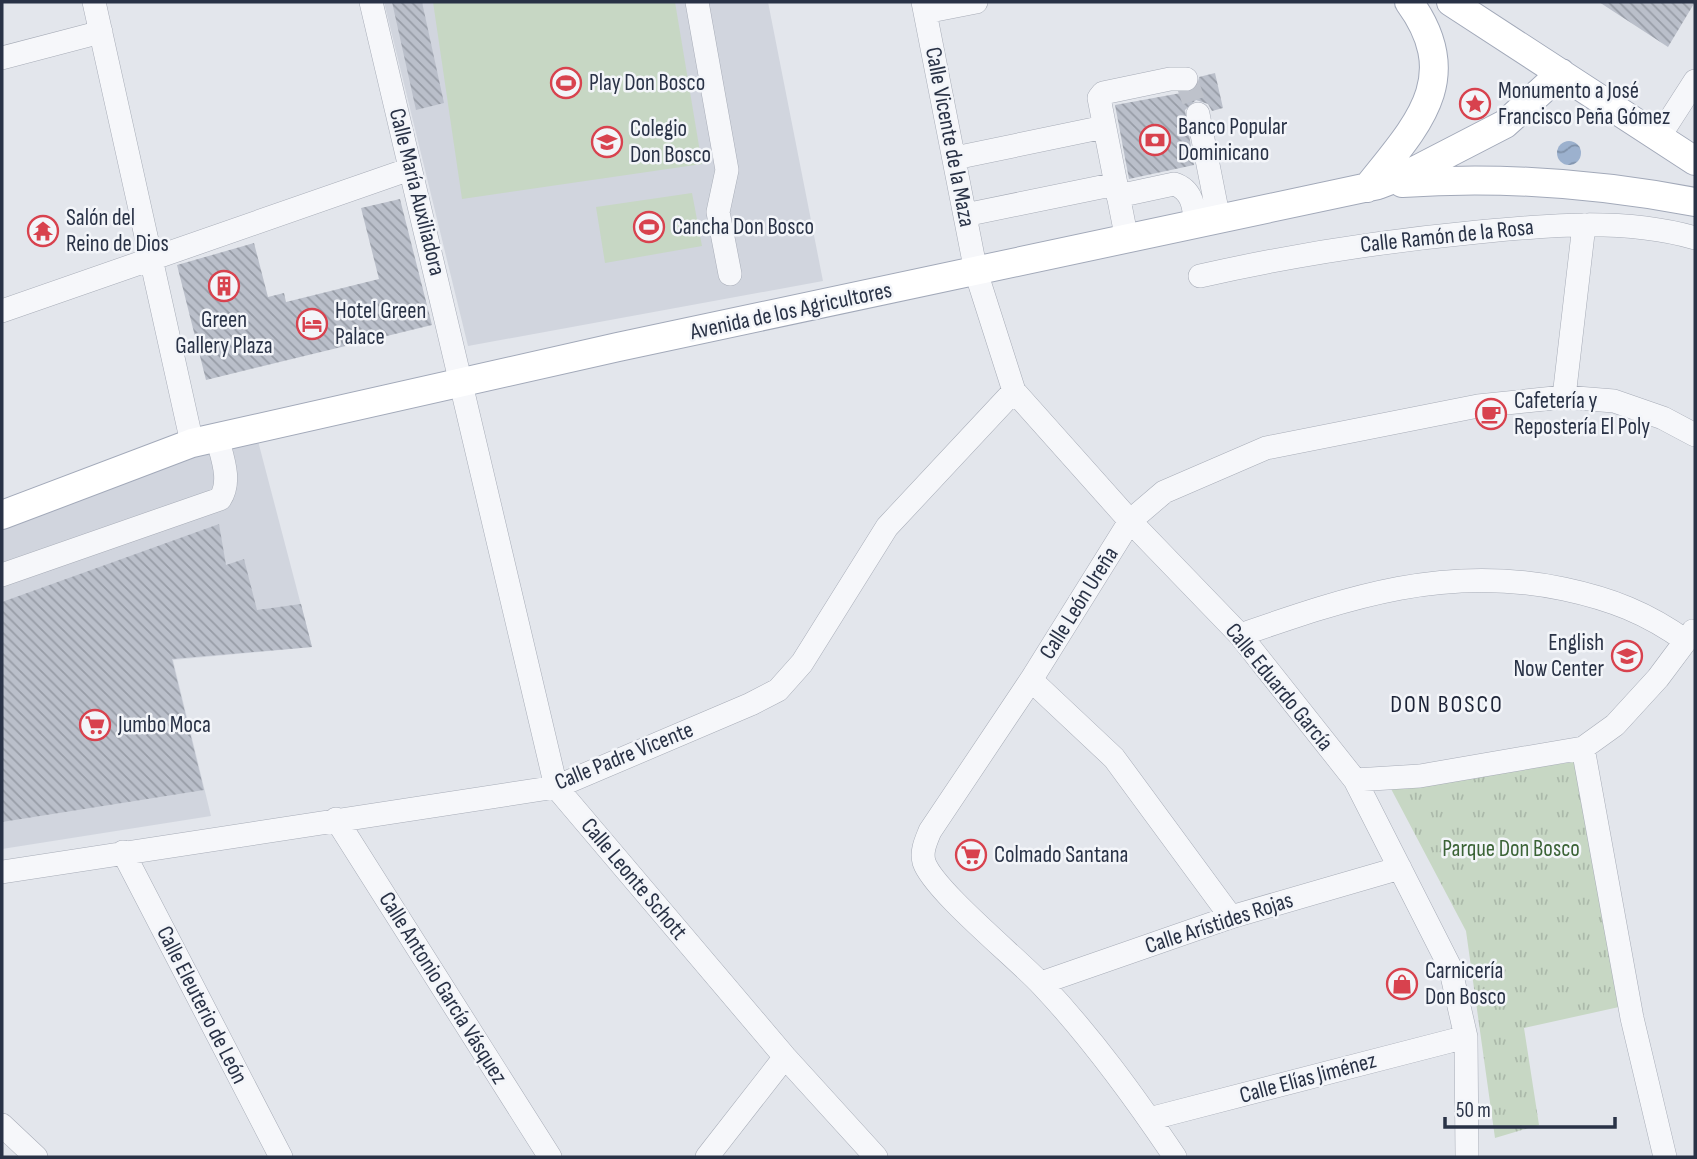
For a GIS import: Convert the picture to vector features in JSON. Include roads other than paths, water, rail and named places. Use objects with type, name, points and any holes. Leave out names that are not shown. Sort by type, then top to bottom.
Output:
[{"type":"main road","points":[[1373,187],[1414,129],[1435,80],[1432,46],[1409,2]]},
{"type":"main road","points":[[1451,2],[1695,161]]},
{"type":"main road","name":"Avenida de los Agricultores","points":[[2,515],[204,440],[463,381],[1373,187],[1412,172],[1505,124],[1561,74]]},
{"type":"main road","points":[[1373,187],[1440,181],[1512,182],[1592,187],[1695,202]]},
{"type":"street","points":[[2,575],[220,499],[226,490],[226,478],[204,440],[149,261],[94,2]]},
{"type":"street","name":"Calle María Auxiliadora","points":[[371,2],[463,381]]},
{"type":"street","points":[[697,2],[726,170],[718,212],[730,274]]},
{"type":"street","points":[[924,7],[976,2]]},
{"type":"street","name":"Calle Vicente de la Maza","points":[[924,7],[976,272]]},
{"type":"street","points":[[2,58],[101,32]]},
{"type":"street","points":[[1127,240],[1098,101],[1103,93],[1170,79],[1186,79]]},
{"type":"street","points":[[1659,137],[1695,81]]},
{"type":"street","points":[[1198,114],[1208,222]]},
{"type":"street","points":[[955,158],[1104,127]]},
{"type":"street","points":[[2,311],[410,169]]},
{"type":"street","points":[[965,215],[1117,190],[1174,184],[1182,187],[1208,222]]},
{"type":"street","name":"Calle Ramón de la Rosa","points":[[1200,276],[1286,256],[1430,236],[1548,225],[1635,228],[1695,238]]},
{"type":"street","points":[[1564,397],[1584,225]]},
{"type":"street","name":"Calle Eduardo García","points":[[976,272],[1014,391],[1130,521],[1240,635],[1355,780],[1450,967],[1466,1037],[1467,1157]]},
{"type":"street","name":"Calle Leonte Schott","points":[[463,381],[556,787],[785,1056],[876,1157]]},
{"type":"street","name":"Calle Padre Vicente","points":[[2,872],[556,787],[751,704],[778,690],[802,663],[887,527],[1014,391]]},
{"type":"street","name":"Calle León Ureña","points":[[1175,1157],[1101,1051],[1041,983],[964,909],[924,862],[924,846],[930,831],[1031,680],[1130,521],[1164,492],[1266,448],[1478,406],[1564,397],[1614,401],[1662,418],[1695,435]]},
{"type":"street","points":[[1240,635],[1342,600],[1389,589],[1483,579],[1530,582],[1623,605],[1690,635],[1658,678],[1615,725],[1583,748],[1420,776],[1355,780]]},
{"type":"street","points":[[1031,680],[1114,758],[1231,918]]},
{"type":"street","points":[[1583,748],[1632,1018],[1665,1157]]},
{"type":"street","name":"Calle Antonio García Vásquez","points":[[336,819],[550,1157]]},
{"type":"street","name":"Calle Eleuterio de León","points":[[123,852],[281,1157]]},
{"type":"street","name":"Calle Arístides Rojas","points":[[1041,983],[1231,918],[1400,868]]},
{"type":"street","name":"Calle Elías Jiménez","points":[[1149,1119],[1466,1037]]},
{"type":"street","points":[[707,1157],[785,1056]]},
{"type":"street","points":[[2,1125],[36,1157]]},
{"type":"water","points":[[1569,141],[1580,148],[1581,153],[1574,164],[1569,165],[1558,158],[1557,153],[1564,142]]},
{"type":"tunnel","points":[[1186,79],[1198,114]]},
{"type":"place","name":"Play Don Bosco","points":[[566,83]]},
{"type":"place","name":"Monumento a José Francisco Peña Gómez","points":[[1475,104]]},
{"type":"place","name":"Banco Popular Dominicano","points":[[1155,140]]},
{"type":"place","name":"Colegio Don Bosco","points":[[607,142]]},
{"type":"place","name":"Cancha Don Bosco","points":[[649,227]]},
{"type":"place","name":"Salón del Reino de Dios","points":[[43,231]]},
{"type":"place","name":"Green Gallery Plaza","points":[[224,286]]},
{"type":"place","name":"Hotel Green Palace","points":[[312,324]]},
{"type":"place","name":"Cafetería y Repostería El Poly","points":[[1491,414]]},
{"type":"place","name":"English Now Center","points":[[1627,656]]},
{"type":"place","name":"Jumbo Moca","points":[[95,725]]},
{"type":"place","name":"Colmado Santana","points":[[971,855]]},
{"type":"place","name":"Carnicería Don Bosco","points":[[1402,984]]},
{"type":"district","name":"DON BOSCO","points":[[1447,704]]},
{"type":"park label","name":"Parque Don Bosco","points":[[1511,849]]}]
